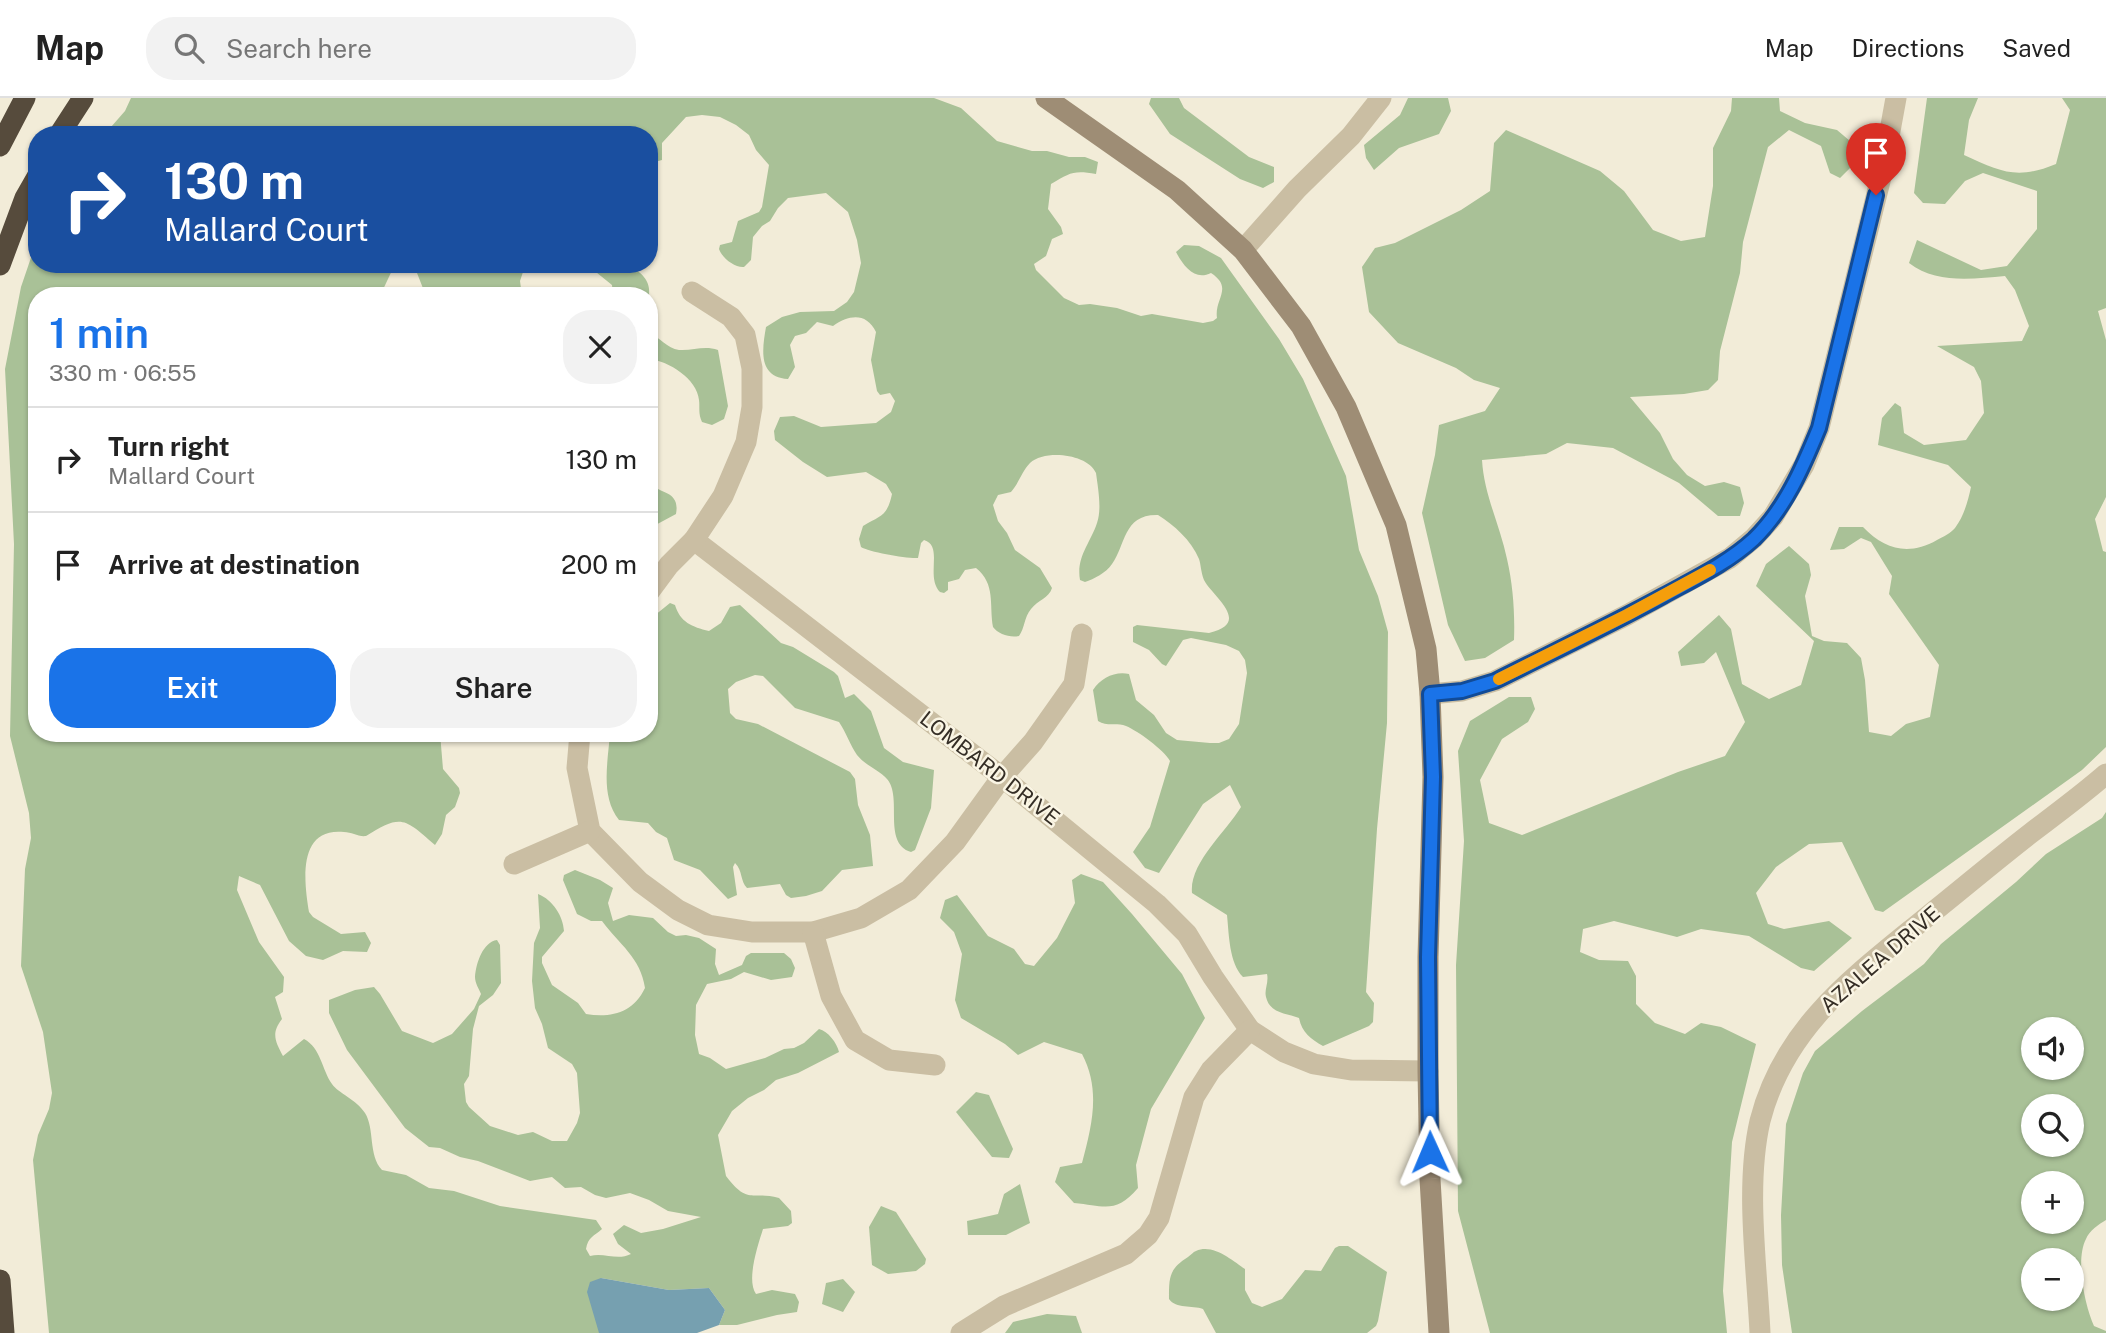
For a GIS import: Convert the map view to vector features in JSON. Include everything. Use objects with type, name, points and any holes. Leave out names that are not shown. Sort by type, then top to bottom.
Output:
[{"type":"highway","points":[[0,146],[26,98]]},
{"type":"highway","points":[[65,126],[83,98]]},
{"type":"highway","points":[[0,265],[28,193]]},
{"type":"highway","points":[[0,1280],[4,1333]]},
{"type":"main road","points":[[1046,98],[1177,190],[1243,250],[1301,326],[1346,407],[1396,524],[1426,649],[1430,694],[1433,777],[1428,1071],[1430,1180],[1441,1331]]},
{"type":"street","points":[[1243,250],[1297,189],[1351,136],[1381,98]]},
{"type":"street","points":[[1430,694],[1462,691],[1495,681],[1627,615],[1730,558],[1773,517],[1804,465],[1819,428],[1879,183],[1896,98]]},
{"type":"street","points":[[658,579],[668,565],[694,540],[723,496],[746,442],[752,407],[752,368],[745,335],[731,317],[692,292]]},
{"type":"street","name":"LOMBARD DRIVE","points":[[694,540],[1002,777],[1157,904],[1186,934],[1250,1030]]},
{"type":"street","points":[[579,742],[577,768],[590,831],[640,882],[678,910],[708,925],[752,932],[813,932],[861,918],[909,890],[955,842],[1002,777],[1033,742],[1074,684],[1082,634]]},
{"type":"street","name":"AZALEA DRIVE","points":[[1760,1333],[1753,1185],[1755,1153],[1769,1092],[1781,1065],[1800,1034],[1829,999],[1872,961],[2106,774]]},
{"type":"street","points":[[514,864],[590,831]]},
{"type":"street","points":[[813,932],[831,996],[855,1040],[889,1060],[935,1065]]},
{"type":"street","points":[[961,1333],[1004,1306],[1126,1254],[1148,1235],[1159,1218],[1194,1097],[1210,1070],[1250,1030],[1284,1052],[1314,1064],[1351,1070],[1428,1071]]},
{"type":"green space","points":[[131,98],[934,98],[961,108],[997,141],[1032,151],[1085,157],[1098,162],[1096,174],[1072,173],[1051,184],[1048,209],[1063,234],[1052,239],[1046,256],[1034,264],[1036,270],[1064,298],[1079,305],[1090,304],[1117,308],[1141,316],[1152,314],[1203,323],[1217,318],[1221,284],[1211,273],[1200,275],[1190,271],[1176,252],[1184,245],[1199,246],[1221,258],[1279,339],[1303,379],[1346,476],[1359,550],[1378,596],[1388,632],[1387,723],[1366,992],[1374,1003],[1373,1022],[1323,1046],[1302,1028],[1299,1018],[1271,1007],[1266,994],[1267,974],[1243,977],[1238,971],[1230,948],[1227,915],[1192,893],[1196,870],[1202,859],[1241,807],[1230,785],[1203,804],[1159,873],[1145,868],[1133,852],[1150,827],[1170,761],[1157,746],[1131,728],[1098,721],[1093,690],[1109,676],[1129,674],[1136,700],[1154,715],[1166,733],[1177,740],[1219,743],[1229,739],[1239,724],[1247,673],[1245,660],[1239,651],[1226,645],[1191,638],[1183,640],[1166,666],[1149,650],[1133,642],[1133,627],[1137,625],[1209,633],[1222,629],[1228,623],[1226,609],[1204,580],[1199,559],[1182,534],[1158,515],[1138,520],[1127,532],[1109,567],[1092,579],[1085,582],[1080,580],[1080,564],[1099,511],[1096,473],[1084,461],[1066,456],[1046,456],[1030,463],[1011,492],[998,495],[993,505],[998,521],[1015,550],[1040,568],[1052,588],[1029,612],[1019,636],[1008,636],[993,627],[987,581],[976,568],[965,570],[959,579],[948,582],[948,590],[944,593],[940,592],[934,578],[934,555],[930,543],[924,540],[921,543],[918,558],[889,555],[861,547],[859,539],[863,526],[888,507],[892,494],[886,484],[866,472],[827,477],[775,440],[774,431],[780,417],[794,416],[821,427],[876,423],[891,412],[895,401],[890,393],[880,395],[877,391],[871,360],[876,332],[862,318],[845,319],[833,326],[817,322],[806,333],[795,336],[790,345],[795,367],[788,379],[778,377],[767,368],[763,353],[766,327],[782,317],[800,312],[834,311],[847,302],[854,292],[861,263],[848,212],[826,193],[788,198],[753,237],[751,260],[744,267],[729,262],[723,256],[720,245],[732,242],[738,221],[759,212],[762,207],[769,165],[756,150],[749,135],[736,125],[720,117],[686,117],[662,143],[662,160],[658,161],[658,126],[112,126],[125,111]]},
{"type":"green space","points":[[1151,98],[1179,98],[1184,108],[1249,157],[1274,167],[1274,182],[1263,188],[1240,179],[1170,134],[1149,104]]},
{"type":"green space","points":[[1408,98],[1448,98],[1451,111],[1439,134],[1399,148],[1374,170],[1366,158],[1364,145],[1400,115]]},
{"type":"green space","points":[[1732,98],[1779,98],[1780,111],[1805,123],[1837,130],[1850,141],[1855,163],[1840,178],[1830,173],[1821,146],[1789,130],[1768,147],[1743,242],[1740,273],[1720,351],[1718,380],[1708,390],[1630,397],[1660,433],[1673,459],[1687,475],[1705,486],[1724,482],[1740,487],[1744,503],[1740,516],[1718,516],[1679,483],[1613,448],[1567,443],[1546,454],[1482,460],[1483,473],[1509,569],[1514,640],[1485,658],[1465,661],[1448,625],[1422,513],[1439,425],[1485,411],[1500,388],[1474,380],[1456,368],[1398,343],[1369,312],[1362,267],[1375,248],[1395,243],[1461,210],[1490,191],[1494,143],[1506,130],[1600,171],[1624,191],[1653,230],[1681,241],[1705,237],[1713,186],[1713,148],[1731,111]]},
{"type":"green space","points":[[1927,98],[1978,98],[1969,120],[1964,155],[1999,170],[2020,173],[2056,164],[2070,110],[2062,98],[2106,98],[2106,308],[2098,311],[2106,340],[2106,497],[2095,519],[2103,551],[2106,552],[2106,747],[2082,770],[1883,912],[1875,910],[1842,842],[1809,844],[1776,867],[1756,893],[1768,924],[1784,929],[1829,921],[1852,938],[1814,971],[1801,968],[1749,936],[1701,929],[1677,937],[1614,921],[1583,929],[1580,952],[1599,960],[1628,961],[1636,976],[1636,1004],[1655,1023],[1685,1034],[1701,1023],[1721,1027],[1756,1044],[1732,1142],[1723,1291],[1727,1333],[1490,1333],[1458,1211],[1456,965],[1464,841],[1458,751],[1470,721],[1509,697],[1531,697],[1535,709],[1528,722],[1502,739],[1480,780],[1489,823],[1522,835],[1678,772],[1725,756],[1745,722],[1716,652],[1704,663],[1681,666],[1678,652],[1719,615],[1731,629],[1742,684],[1769,699],[1801,685],[1814,641],[1756,586],[1766,564],[1789,546],[1809,564],[1811,575],[1805,596],[1812,636],[1824,641],[1847,643],[1861,658],[1869,732],[1891,736],[1906,724],[1930,717],[1939,665],[1889,594],[1892,576],[1871,542],[1861,538],[1844,549],[1830,550],[1839,527],[1863,527],[1880,541],[1907,549],[1937,540],[1951,532],[1958,523],[1971,487],[1948,465],[1878,445],[1882,418],[1895,403],[1901,407],[1904,433],[1924,445],[1966,440],[1984,413],[1981,381],[1974,367],[1937,346],[2022,341],[2029,326],[2015,290],[2005,276],[1955,279],[1931,274],[1909,263],[1917,240],[1981,270],[2007,266],[2037,229],[2037,191],[1983,173],[1965,181],[1945,204],[1923,203],[1914,193]]},
{"type":"green space","points":[[28,266],[28,273],[391,273],[384,287],[28,287],[28,742],[441,742],[443,769],[460,793],[455,807],[446,815],[442,834],[435,845],[417,829],[403,822],[396,822],[366,836],[347,832],[329,833],[318,838],[311,847],[305,872],[309,912],[341,934],[365,932],[371,943],[367,952],[343,951],[323,960],[306,956],[289,941],[260,885],[239,876],[237,890],[259,942],[284,977],[283,992],[275,997],[282,1019],[276,1029],[276,1041],[283,1056],[304,1039],[310,1043],[332,1084],[365,1113],[375,1157],[382,1170],[406,1175],[429,1188],[454,1191],[500,1206],[596,1220],[602,1229],[588,1242],[586,1249],[590,1256],[621,1257],[631,1254],[618,1244],[613,1234],[624,1225],[641,1233],[701,1217],[668,1211],[630,1193],[606,1198],[581,1187],[565,1188],[552,1177],[530,1181],[440,1148],[429,1147],[405,1128],[347,1050],[329,1013],[329,1000],[355,990],[374,987],[402,1031],[433,1043],[452,1034],[474,1009],[481,994],[475,977],[479,960],[484,949],[497,940],[500,945],[501,983],[493,995],[479,1006],[473,1029],[469,1076],[464,1084],[466,1102],[490,1126],[518,1135],[533,1132],[552,1141],[567,1141],[580,1113],[577,1073],[572,1064],[548,1048],[535,1008],[532,981],[534,943],[540,928],[538,894],[556,909],[564,931],[542,957],[542,963],[552,985],[578,1003],[586,1014],[620,1012],[634,1003],[645,988],[643,977],[634,960],[602,921],[591,921],[577,914],[563,880],[564,875],[575,870],[613,888],[608,903],[613,921],[629,915],[653,918],[676,936],[699,938],[716,949],[715,964],[719,975],[742,965],[746,956],[751,953],[784,953],[795,968],[792,977],[771,980],[744,972],[731,979],[707,984],[696,1005],[695,1035],[699,1054],[726,1069],[794,1048],[819,1029],[829,1035],[838,1049],[839,1052],[798,1073],[776,1080],[748,1098],[732,1111],[718,1135],[726,1176],[734,1185],[745,1194],[779,1198],[791,1211],[792,1223],[788,1226],[763,1229],[752,1280],[756,1294],[772,1290],[795,1294],[799,1302],[797,1312],[737,1325],[719,1325],[725,1310],[709,1288],[669,1290],[601,1278],[599,1333],[49,1333],[33,1160],[52,1093],[43,1032],[21,966],[25,869],[31,838],[29,813],[10,736],[14,544],[5,369],[21,287]]},
{"type":"green space","points":[[417,273],[523,273],[521,287],[422,287]]},
{"type":"green space","points":[[597,273],[639,273],[649,287],[612,287]]},
{"type":"green space","points":[[658,338],[675,349],[718,350],[728,406],[724,419],[712,425],[702,422],[699,400],[693,385],[681,372],[658,360]]},
{"type":"green space","points":[[658,488],[673,497],[677,507],[676,514],[658,524]]},
{"type":"green space","points":[[670,603],[675,605],[680,616],[688,623],[709,631],[721,623],[730,607],[740,605],[781,643],[793,647],[834,672],[838,676],[845,698],[854,694],[871,711],[884,748],[903,762],[934,770],[931,808],[915,850],[911,852],[902,847],[897,839],[893,797],[887,779],[857,755],[839,722],[795,708],[763,676],[755,675],[736,682],[728,689],[730,713],[736,719],[758,724],[850,772],[855,779],[858,805],[870,835],[873,866],[842,870],[822,891],[791,898],[780,884],[747,888],[735,863],[733,867],[737,895],[728,899],[700,870],[674,860],[667,838],[656,832],[648,823],[619,820],[613,811],[607,790],[609,742],[658,742],[658,613]]},
{"type":"green space","points":[[2106,812],[2106,1220],[2087,1236],[2083,1248],[2021,1248],[2021,1311],[2084,1311],[2084,1289],[2094,1326],[2106,1333],[1792,1333],[1782,1265],[1781,1215],[1786,1124],[1803,1073],[1815,1051],[1924,964],[1941,944],[2046,854],[2102,818]]},
{"type":"green space","points":[[1081,874],[1103,882],[1132,914],[1182,974],[1205,1018],[1151,1109],[1136,1165],[1138,1188],[1123,1202],[1109,1206],[1074,1203],[1055,1182],[1060,1167],[1082,1163],[1089,1135],[1093,1094],[1088,1067],[1082,1054],[1044,1042],[1018,1055],[1005,1044],[961,1018],[955,1000],[962,954],[954,932],[940,918],[945,900],[957,895],[988,936],[1014,949],[1025,964],[1034,966],[1057,938],[1075,903],[1072,880]]},
{"type":"green space","points":[[976,1092],[989,1095],[1013,1149],[1009,1158],[992,1157],[956,1112]]},
{"type":"green space","points":[[1020,1184],[1030,1223],[1006,1235],[968,1235],[967,1221],[998,1214],[1004,1194]]},
{"type":"green space","points":[[881,1206],[896,1212],[926,1259],[925,1264],[916,1271],[888,1274],[872,1265],[869,1227]]},
{"type":"green space","points":[[1339,1246],[1348,1246],[1387,1272],[1378,1321],[1367,1333],[1216,1333],[1203,1309],[1180,1306],[1169,1299],[1170,1279],[1174,1270],[1182,1261],[1202,1249],[1216,1251],[1245,1269],[1245,1290],[1252,1303],[1262,1307],[1282,1299],[1305,1270],[1321,1271]]},
{"type":"green space","points":[[843,1279],[855,1292],[843,1312],[822,1304],[826,1283]]},
{"type":"green space","points":[[1047,1314],[1076,1316],[1082,1333],[1005,1333],[1013,1322]]},
{"type":"water","points":[[601,1278],[669,1290],[709,1288],[725,1310],[719,1325],[697,1333],[599,1333],[587,1292],[590,1282]]},
{"type":"slow traffic","points":[[1499,679],[1710,570]]},
{"type":"route","points":[[1430,1152],[1428,957],[1433,777],[1430,694],[1462,691],[1495,681],[1627,615],[1730,558],[1773,517],[1804,465],[1819,428],[1876,195]]}]
